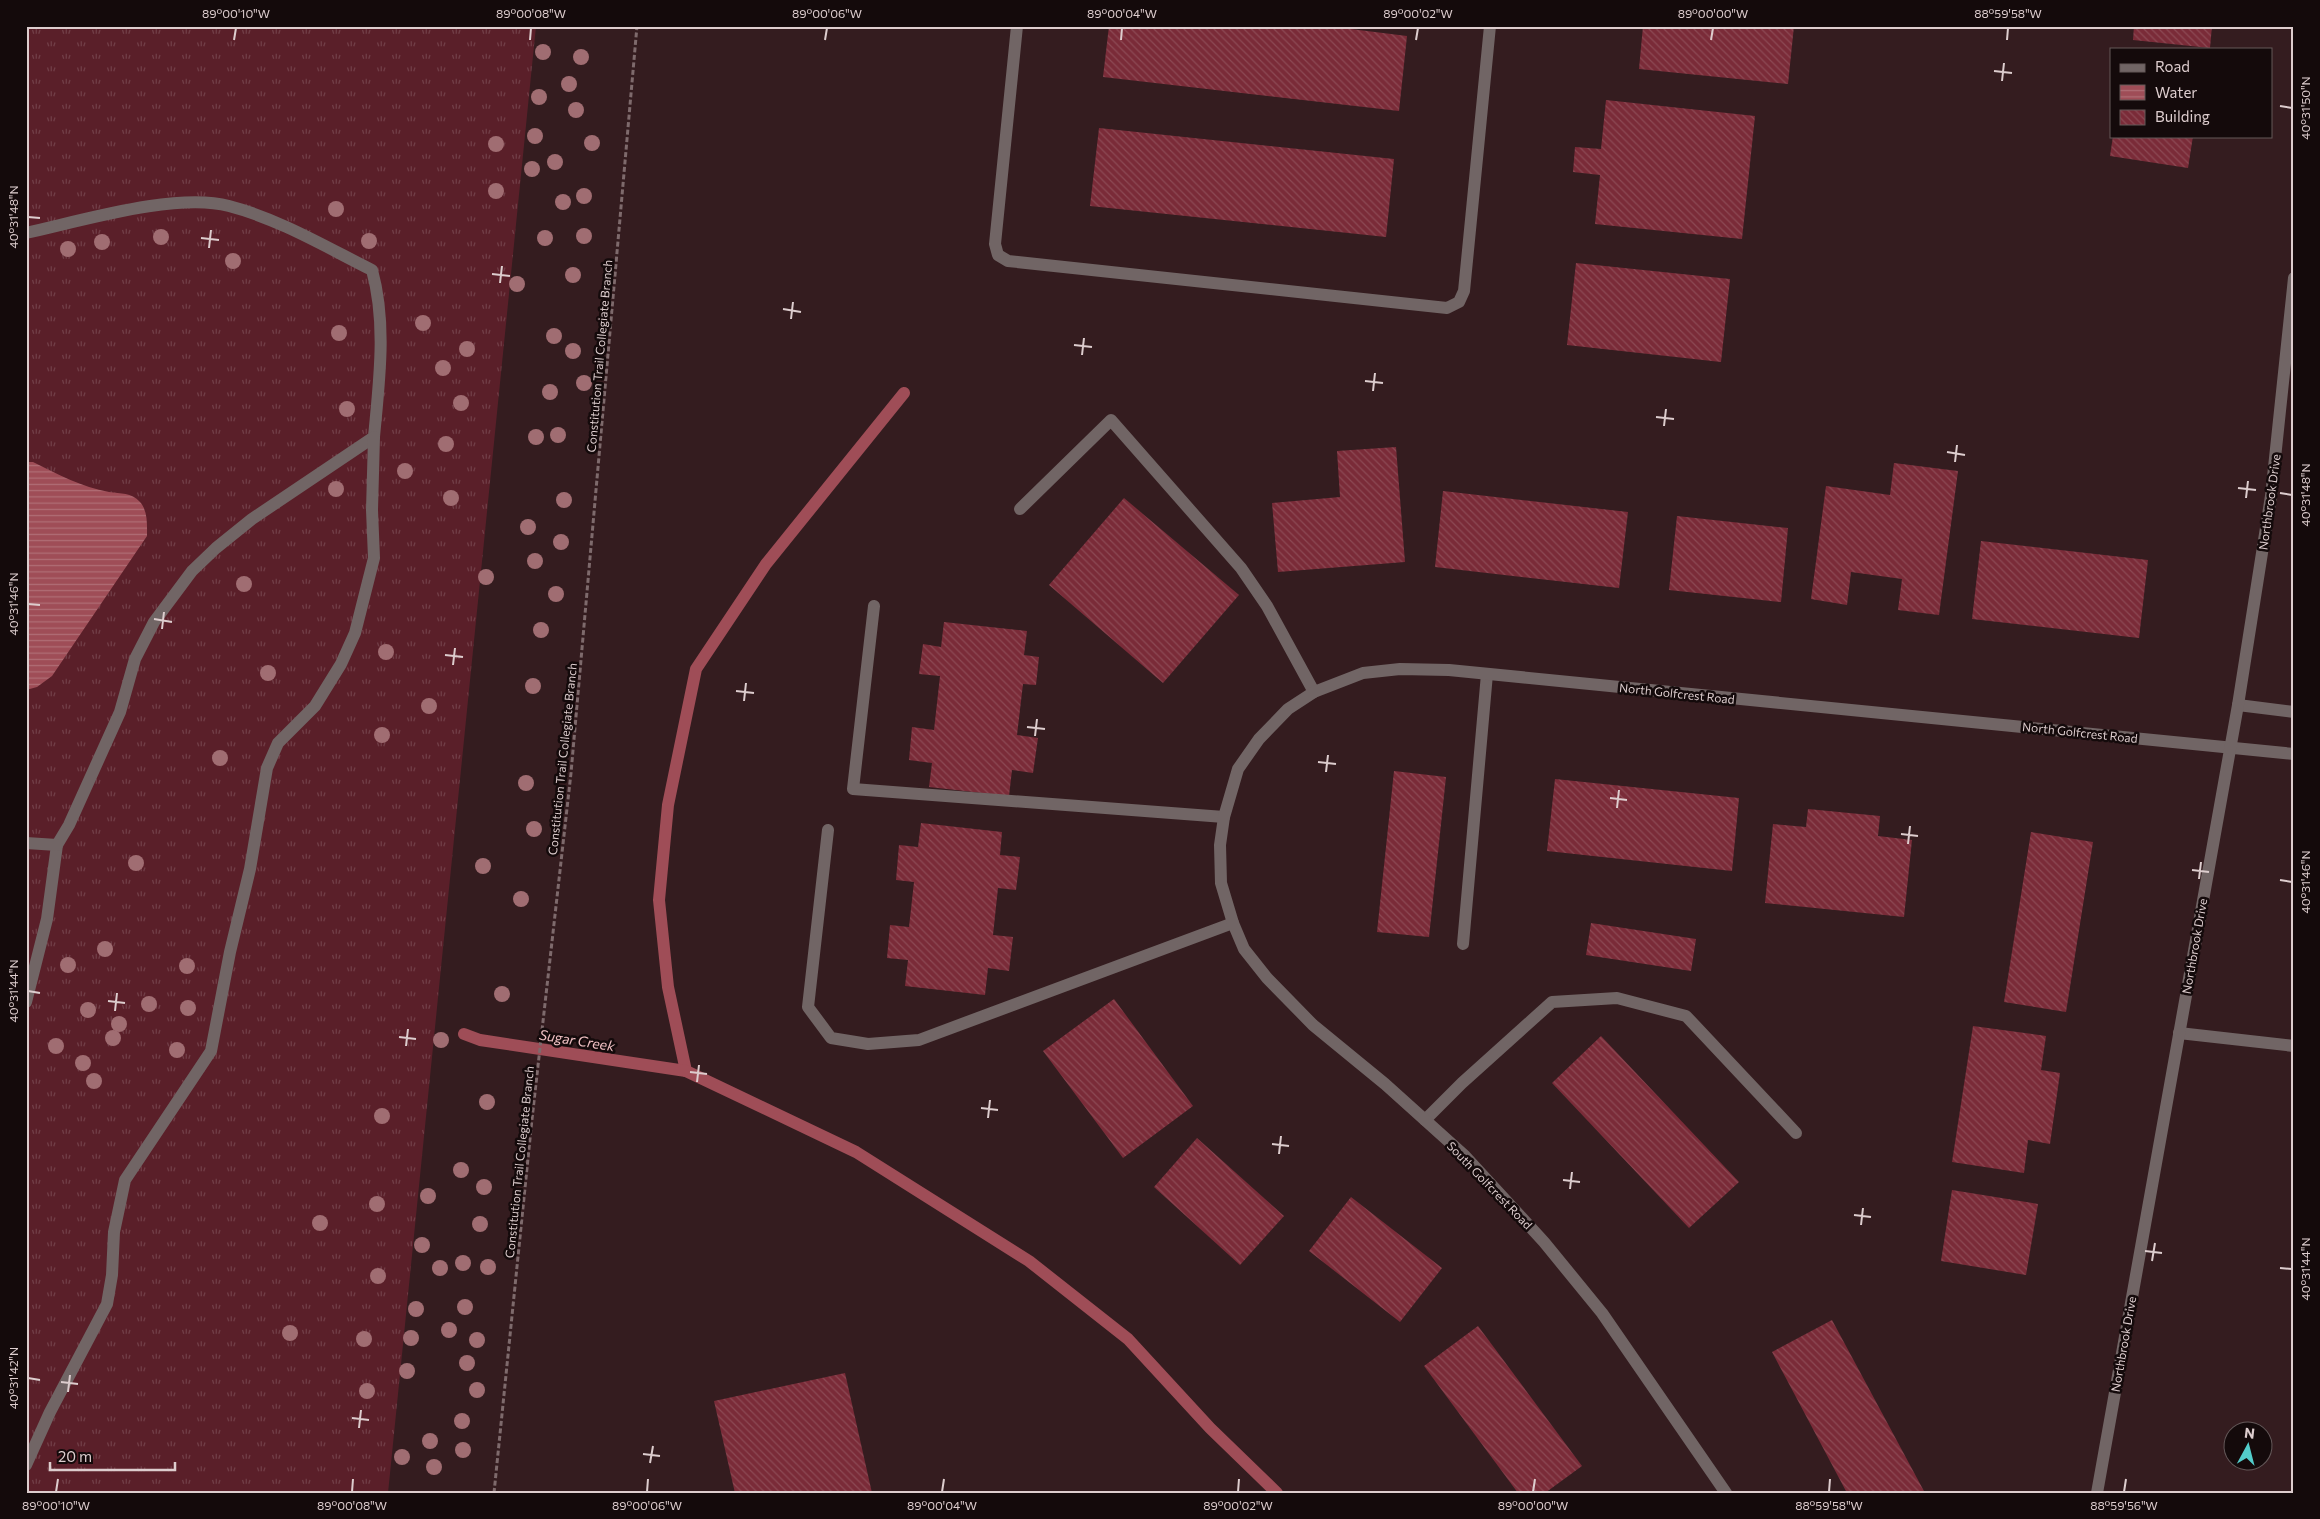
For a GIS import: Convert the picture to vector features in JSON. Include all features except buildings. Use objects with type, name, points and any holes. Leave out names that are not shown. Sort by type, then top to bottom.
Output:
[{"type":"street","points":[[1017,26],[994,244],[998,255],[1008,261],[1447,308],[1459,302],[1464,291],[1490,26]]},
{"type":"street","points":[[26,233],[156,205],[192,202],[228,206],[274,222],[372,270],[377,287],[381,365],[374,437],[372,510],[374,558],[356,633],[341,664],[315,706],[278,743],[267,768],[250,869],[210,1051],[125,1180],[114,1232],[112,1274],[107,1304],[50,1412],[26,1465]]},
{"type":"street","name":"Northbrook Drive","points":[[2097,1493],[2238,706],[2271,496],[2294,278]]},
{"type":"street","points":[[1020,509],[1111,420],[1241,568],[1267,606],[1314,692]]},
{"type":"street","points":[[26,1002],[46,919],[57,845],[69,825],[96,768],[120,712],[135,659],[154,622],[192,571],[216,548],[252,519],[374,437]]},
{"type":"street","points":[[874,606],[853,789],[1224,817]]},
{"type":"street","name":"North Golfcrest Road","points":[[1220,845],[1224,817],[1238,769],[1259,739],[1288,710],[1314,692],[1362,673],[1372,672],[1420,669],[1487,674],[2294,754]]},
{"type":"street","points":[[1463,944],[1487,674]]},
{"type":"street","points":[[2238,706],[2294,712]]},
{"type":"street","points":[[828,830],[808,1007],[831,1038],[868,1044],[919,1040],[1233,923]]},
{"type":"street","points":[[26,843],[57,845]]},
{"type":"street","name":"South Golfcrest Road","points":[[1220,845],[1221,883],[1233,923],[1244,949],[1273,985],[1313,1026],[1465,1156],[1544,1242],[1602,1312],[1726,1493]]},
{"type":"street","points":[[1425,1120],[1552,1002],[1617,998],[1686,1016],[1796,1134]]},
{"type":"street","points":[[2179,1033],[2294,1046]]},
{"type":"path","name":"Constitution Trail Collegiate Branch","points":[[494,1493],[532,1119],[571,773],[637,26]]},
{"type":"green space","points":[[26,26],[536,26],[388,1493],[26,1493]]},
{"type":"water","points":[[26,462],[33,462],[89,487],[126,494],[137,499],[143,506],[147,536],[52,676],[37,687],[26,690]]},
{"type":"waterway","points":[[904,393],[766,564],[696,669],[668,805],[659,900],[668,987],[686,1071],[856,1152],[1029,1261],[1128,1339],[1210,1428],[1277,1493]]},
{"type":"waterway","name":"Sugar Creek","points":[[464,1034],[480,1040],[686,1071]]}]
